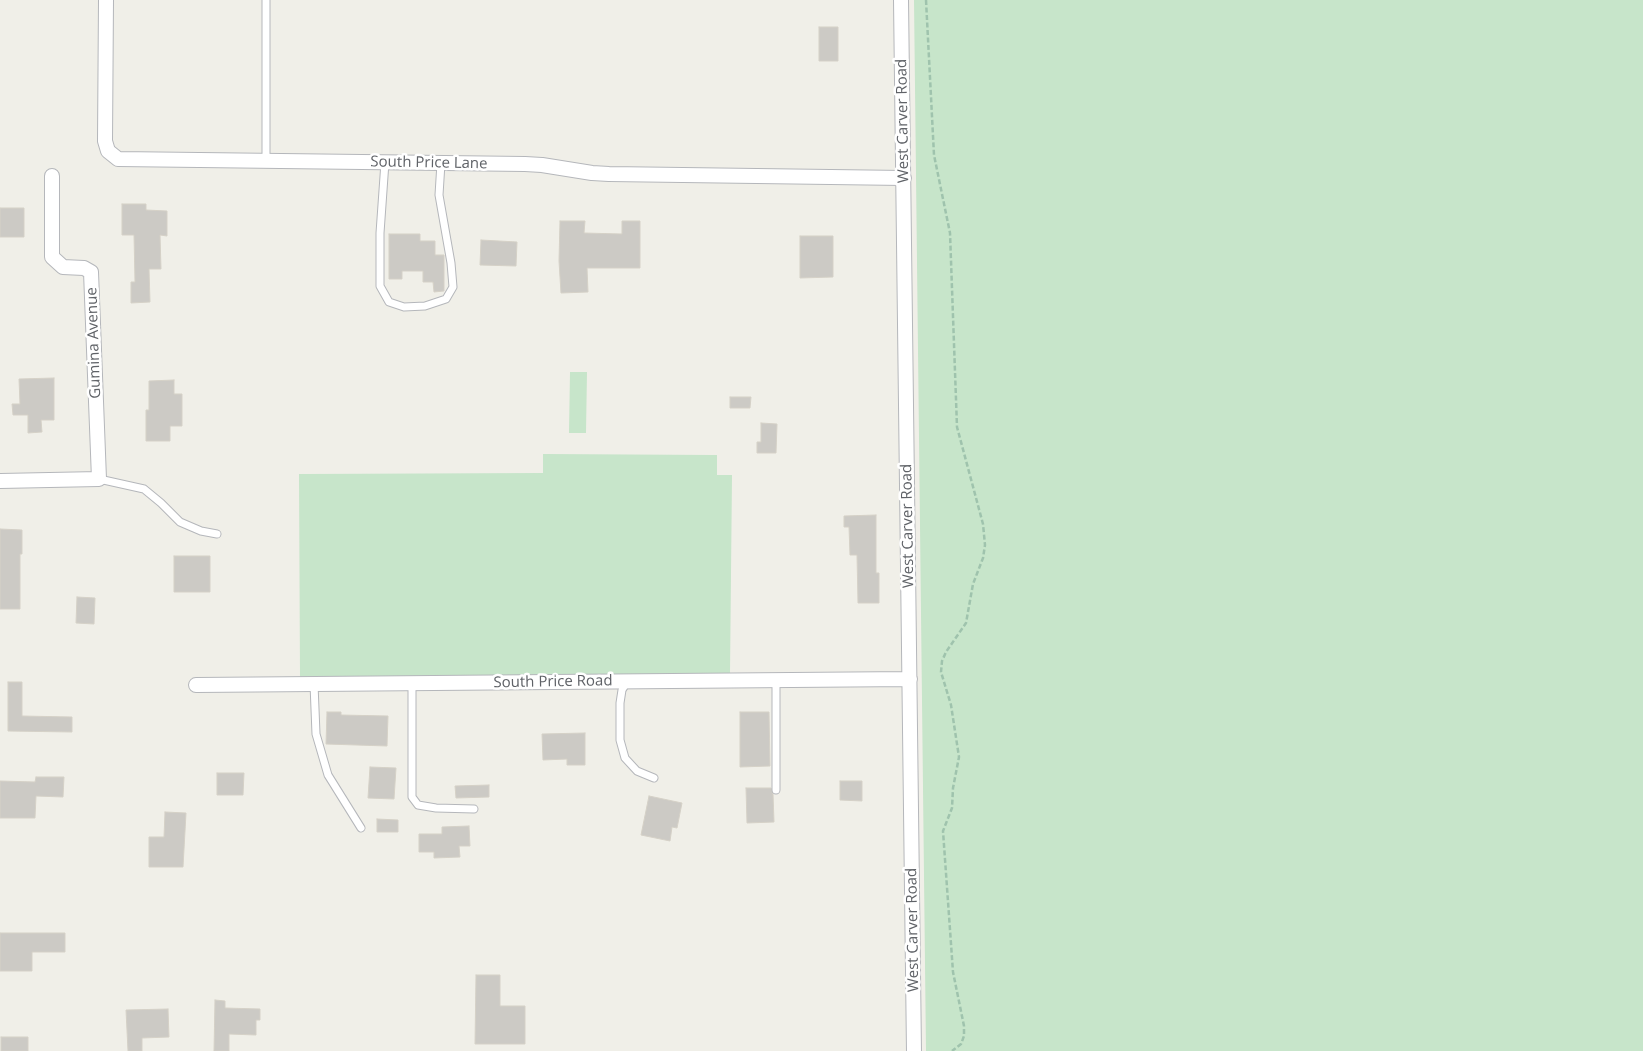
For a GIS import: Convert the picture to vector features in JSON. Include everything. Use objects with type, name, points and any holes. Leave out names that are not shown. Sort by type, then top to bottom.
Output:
[{"type":"street","name":"South Price Lane","points":[[106,0],[105,141],[108,151],[118,159],[542,165],[609,174],[893,178]]},
{"type":"street","name":"West Carver Road","points":[[901,0],[893,178],[910,679],[914,1051]]},
{"type":"street","name":"Gumina Avenue","points":[[52,176],[52,257],[64,267],[84,268],[92,272],[99,479]]},
{"type":"street","points":[[0,481],[99,479]]},
{"type":"street","name":"South Price Road","points":[[196,685],[910,679]]},
{"type":"lane","points":[[266,0],[266,162]]},
{"type":"lane","points":[[386,162],[380,233],[380,286],[390,302],[404,307],[426,306],[446,300],[453,287],[451,263],[439,195],[441,163]]},
{"type":"lane","points":[[99,479],[144,489],[162,503],[180,522],[201,531],[217,534]]},
{"type":"lane","points":[[776,680],[776,790]]},
{"type":"lane","points":[[628,681],[622,690],[620,703],[620,740],[625,758],[637,771],[654,778]]},
{"type":"lane","points":[[412,683],[412,797],[418,805],[436,808],[474,809]]},
{"type":"lane","points":[[314,684],[316,734],[328,776],[361,828]]},
{"type":"path","points":[[926,0],[934,155],[950,233],[956,427],[983,524],[985,545],[983,558],[973,584],[966,623],[946,652],[942,661],[941,672],[951,705],[959,758],[953,788],[952,808],[943,831],[954,972],[964,1026],[964,1036],[961,1044],[952,1051]]},
{"type":"green space","points":[[914,0],[1643,0],[1643,1051],[926,1051]]},
{"type":"green space","points":[[570,372],[587,372],[586,433],[569,433]]},
{"type":"green space","points":[[543,454],[717,455],[717,475],[732,475],[730,674],[300,678],[299,474],[543,473]]},
{"type":"building","points":[[819,27],[838,27],[838,61],[819,61]]},
{"type":"building","points":[[122,204],[146,204],[146,210],[167,211],[167,236],[160,235],[161,269],[149,269],[150,302],[131,303],[131,282],[135,282],[134,235],[122,235]]},
{"type":"building","points":[[0,208],[24,208],[24,237],[0,237]]},
{"type":"building","points":[[560,221],[585,221],[584,233],[622,234],[622,221],[640,221],[640,268],[587,268],[588,292],[561,293],[559,261]]},
{"type":"building","points":[[389,234],[420,234],[420,241],[435,241],[435,255],[444,255],[444,291],[434,292],[433,282],[423,282],[423,271],[402,271],[402,279],[389,279]]},
{"type":"building","points":[[800,236],[833,236],[833,277],[800,278]]},
{"type":"building","points":[[481,240],[517,242],[516,266],[480,265]]},
{"type":"building","points":[[54,378],[54,420],[41,420],[42,432],[28,433],[28,415],[13,415],[12,404],[20,404],[19,379]]},
{"type":"building","points":[[174,380],[174,394],[182,394],[182,426],[170,426],[170,441],[146,441],[146,410],[149,410],[149,381]]},
{"type":"building","points":[[730,397],[751,397],[750,408],[730,408]]},
{"type":"building","points":[[761,423],[777,424],[776,453],[757,453],[757,442],[761,442]]},
{"type":"building","points":[[876,515],[876,573],[879,573],[879,603],[858,603],[857,555],[850,555],[849,527],[844,527],[844,516]]},
{"type":"building","points":[[0,529],[22,530],[20,609],[0,609]]},
{"type":"building","points":[[174,556],[210,556],[210,592],[174,592]]},
{"type":"building","points":[[77,597],[95,598],[94,624],[76,623]]},
{"type":"building","points":[[8,682],[22,682],[22,716],[72,717],[72,732],[8,731]]},
{"type":"building","points":[[327,712],[341,712],[341,715],[388,716],[387,746],[326,744]]},
{"type":"building","points":[[740,712],[769,712],[770,766],[740,767]]},
{"type":"building","points":[[585,733],[585,765],[567,765],[567,759],[543,760],[542,734]]},
{"type":"building","points":[[370,767],[396,768],[394,799],[368,798]]},
{"type":"building","points":[[217,773],[244,773],[243,795],[217,795]]},
{"type":"building","points":[[36,777],[64,777],[63,797],[36,796],[35,818],[0,818],[0,781],[35,782]]},
{"type":"building","points":[[840,781],[862,781],[862,801],[840,800]]},
{"type":"building","points":[[489,785],[489,797],[456,798],[455,786]]},
{"type":"building","points":[[746,788],[771,788],[774,822],[747,823]]},
{"type":"building","points":[[649,796],[682,803],[677,828],[672,827],[670,841],[641,835]]},
{"type":"building","points":[[165,812],[186,813],[183,867],[149,867],[149,837],[164,837]]},
{"type":"building","points":[[377,819],[398,820],[398,832],[377,832]]},
{"type":"building","points":[[469,826],[470,846],[459,846],[460,857],[434,858],[434,852],[419,852],[419,834],[442,834],[442,827]]},
{"type":"building","points":[[0,933],[65,933],[65,952],[32,952],[32,971],[0,971]]},
{"type":"building","points":[[476,975],[500,975],[500,1006],[525,1006],[525,1044],[475,1044]]},
{"type":"building","points":[[215,1000],[225,1001],[225,1008],[260,1009],[260,1020],[256,1020],[256,1035],[229,1034],[229,1051],[214,1051]]},
{"type":"building","points":[[168,1009],[169,1037],[142,1038],[142,1051],[128,1051],[126,1010]]},
{"type":"building","points":[[1,1037],[28,1037],[28,1051],[1,1051]]}]
